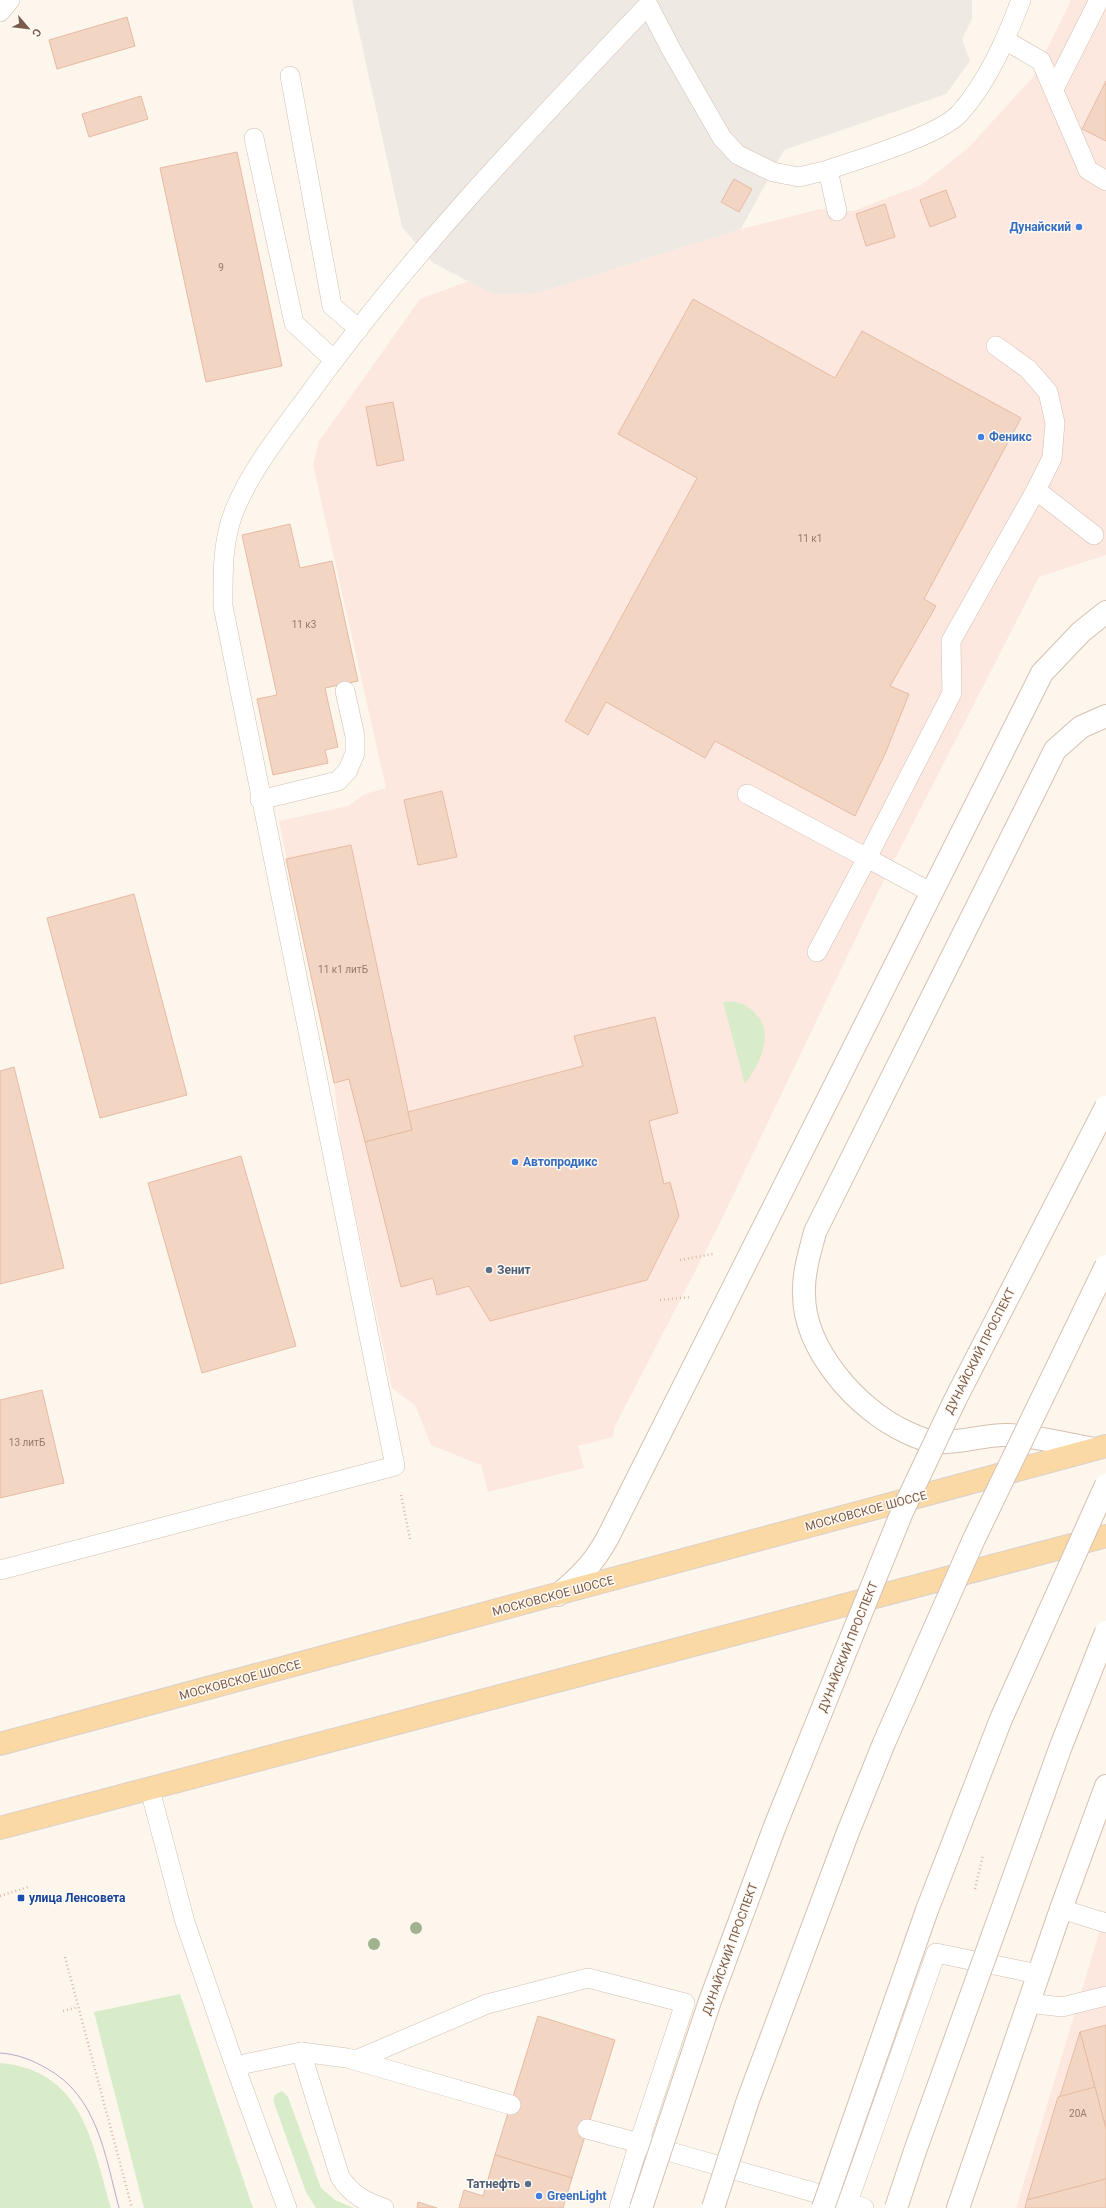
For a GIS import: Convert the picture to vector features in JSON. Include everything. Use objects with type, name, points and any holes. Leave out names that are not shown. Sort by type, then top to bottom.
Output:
[{"type":"main road","points":[[558,1595],[596,1560],[1042,673],[1081,632],[1106,612]]},
{"type":"main road","points":[[1100,1448],[1007,1434],[934,1442],[900,1429],[871,1411],[848,1389],[831,1368],[813,1332],[804,1295],[807,1264],[815,1232],[1055,750],[1081,727],[1106,716]]},
{"type":"main road","name":"ДУНАЙСКИЙ ПРОСПЕКТ","points":[[641,2208],[710,2001],[775,1826],[902,1512],[955,1400],[1106,1107]]},
{"type":"main road","points":[[712,2208],[751,2093],[845,1840],[884,1743],[974,1539],[1106,1266]]},
{"type":"main road","name":"МОСКОВСКОЕ ШОССЕ","points":[[0,1744],[1100,1448]]},
{"type":"main road","points":[[823,2208],[927,1910],[1001,1719],[1106,1485]]},
{"type":"main road","points":[[0,1828],[150,1790],[1106,1536]]},
{"type":"main road","points":[[896,2208],[915,2151],[1061,1746],[1106,1632]]},
{"type":"main road","points":[[958,2208],[1038,1974],[1106,1786]]},
{"type":"lane","points":[[0,12],[10,0]]},
{"type":"lane","points":[[0,1570],[395,1466],[260,800],[223,606],[222,559],[234,510],[257,466],[334,360],[422,251],[517,144],[651,2],[672,51],[722,138],[738,155],[772,172],[799,176],[828,170],[927,134],[958,115],[985,77],[1006,40],[1021,0]]},
{"type":"lane","points":[[1054,89],[1099,0]]},
{"type":"lane","points":[[1006,40],[1042,61],[1088,170],[1106,181]]},
{"type":"lane","points":[[290,76],[332,306],[359,329]]},
{"type":"lane","points":[[254,138],[294,323],[334,360]]},
{"type":"lane","points":[[828,170],[838,211]]},
{"type":"lane","points":[[817,952],[952,693],[951,641],[1036,490],[1052,458],[1055,423],[1048,392],[1028,369],[996,346]]},
{"type":"lane","points":[[1036,490],[1094,535]]},
{"type":"lane","points":[[260,800],[338,781],[348,770],[355,753],[355,736],[345,691]]},
{"type":"lane","points":[[747,794],[932,893]]},
{"type":"lane","points":[[150,1790],[185,1922],[235,2066],[287,2208]]},
{"type":"lane","points":[[1061,1909],[1106,1923]]},
{"type":"lane","points":[[588,2128],[856,2205],[936,1953],[1038,1974]]},
{"type":"lane","points":[[356,2060],[487,2004],[588,1978],[685,2003],[619,2208]]},
{"type":"lane","points":[[1028,2003],[1062,2007],[1106,1996]]},
{"type":"lane","points":[[235,2066],[301,2052],[356,2060],[511,2105]]},
{"type":"lane","points":[[301,2052],[340,2177],[348,2188],[358,2197],[384,2208]]},
{"type":"path","points":[[680,1260],[713,1254]]},
{"type":"path","points":[[660,1300],[691,1297]]},
{"type":"path","points":[[395,1466],[410,1539]]},
{"type":"path","points":[[0,1896],[28,1887]]},
{"type":"path","points":[[65,1956],[132,2208]]},
{"type":"path","points":[[63,2011],[78,2007]]},
{"type":"shaded area","points":[[352,0],[972,0],[972,19],[962,39],[970,61],[946,94],[784,150],[741,229],[538,293],[493,294],[433,263],[402,227]]},
{"type":"shaded area","points":[[1071,0],[1106,0],[1106,555],[1039,577],[876,896],[719,1225],[614,1428],[613,1437],[578,1446],[584,1468],[488,1492],[481,1465],[431,1445],[415,1405],[392,1388],[341,1146],[334,1083],[279,821],[348,806],[365,794],[386,788],[313,465],[319,441],[420,299],[469,281],[493,294],[538,293],[741,229],[820,209],[853,211],[921,185],[968,148],[1034,76]]},
{"type":"shaded area","points":[[1106,1910],[1106,2208],[1016,2208]]},
{"type":"green space","points":[[732,1001],[747,1006],[761,1020],[764,1029],[765,1038],[760,1058],[745,1084],[723,1002]]},
{"type":"green space","points":[[180,1994],[253,2208],[144,2208],[94,2012]]},
{"type":"green space","points":[[0,2063],[28,2069],[50,2079],[67,2095],[80,2114],[89,2135],[111,2208],[0,2208]]},
{"type":"green space","points":[[282,2091],[288,2097],[321,2188],[335,2200],[354,2208],[316,2208],[306,2192],[273,2100],[275,2095]]},
{"type":"building","points":[[127,17],[135,46],[57,69],[49,40]]},
{"type":"building","points":[[1106,81],[1106,141],[1082,129]]},
{"type":"building","points":[[141,96],[148,119],[89,137],[82,114]]},
{"type":"building","points":[[237,152],[282,366],[206,382],[160,168]]},
{"type":"building","points":[[734,179],[752,189],[739,212],[721,202]]},
{"type":"building","points":[[946,190],[956,217],[930,227],[920,200]]},
{"type":"building","points":[[885,204],[895,237],[866,246],[856,214]]},
{"type":"building","points":[[693,299],[835,378],[862,331],[1021,418],[924,599],[936,606],[890,686],[909,694],[885,754],[855,816],[715,741],[705,758],[606,702],[588,735],[565,721],[697,478],[618,434]]},
{"type":"building","points":[[393,402],[404,460],[377,466],[366,407]]},
{"type":"building","points":[[290,524],[300,568],[332,561],[358,681],[325,688],[338,747],[325,750],[328,763],[273,775],[257,699],[277,695],[242,535]]},
{"type":"building","points":[[442,791],[457,857],[418,865],[404,800]]},
{"type":"building","points":[[351,845],[412,1130],[365,1142],[349,1079],[334,1083],[286,859]]},
{"type":"building","points":[[134,894],[187,1095],[100,1118],[47,918]]},
{"type":"building","name":"Автопродикс","points":[[655,1017],[678,1113],[649,1121],[664,1184],[670,1182],[679,1216],[647,1280],[490,1321],[469,1286],[437,1295],[433,1278],[401,1287],[365,1142],[412,1130],[408,1112],[583,1066],[574,1036]]},
{"type":"building","points":[[14,1067],[64,1268],[0,1284],[0,1071]]},
{"type":"building","points":[[241,1156],[296,1346],[202,1373],[148,1183]]},
{"type":"building","points":[[42,1390],[64,1483],[0,1498],[0,1400]]},
{"type":"building","points":[[538,2016],[615,2040],[572,2178],[495,2155]]},
{"type":"building","points":[[1106,2025],[1106,2129],[1080,2032]]},
{"type":"building","points":[[1080,2032],[1106,2129],[1106,2208],[1025,2208]]},
{"type":"building","points":[[1095,2087],[1106,2129],[1106,2179],[1027,2200],[1058,2097]]},
{"type":"building","name":"Татнефть","points":[[495,2155],[572,2178],[563,2208],[459,2208],[464,2190],[483,2196]]},
{"type":"building","points":[[1106,2179],[1106,2208],[1025,2208],[1027,2200]]},
{"type":"building","name":"Татнефть","points":[[418,2202],[437,2208],[417,2208]]},
{"type":"tram line","points":[[0,2053],[18,2056],[41,2065],[63,2080],[77,2094],[97,2129],[119,2208]]},
{"type":"place","name":"Дунайский","points":[[1079,227]]},
{"type":"place","name":"Феникс","points":[[981,437]]},
{"type":"place","name":"Автопродикс","points":[[515,1162]]},
{"type":"place","name":"Зенит","points":[[489,1270]]},
{"type":"place","name":"улица Ленсовета","points":[[21,1898]]},
{"type":"place","name":"Татнефть","points":[[528,2184]]},
{"type":"place","name":"GreenLight","points":[[539,2196]]}]
